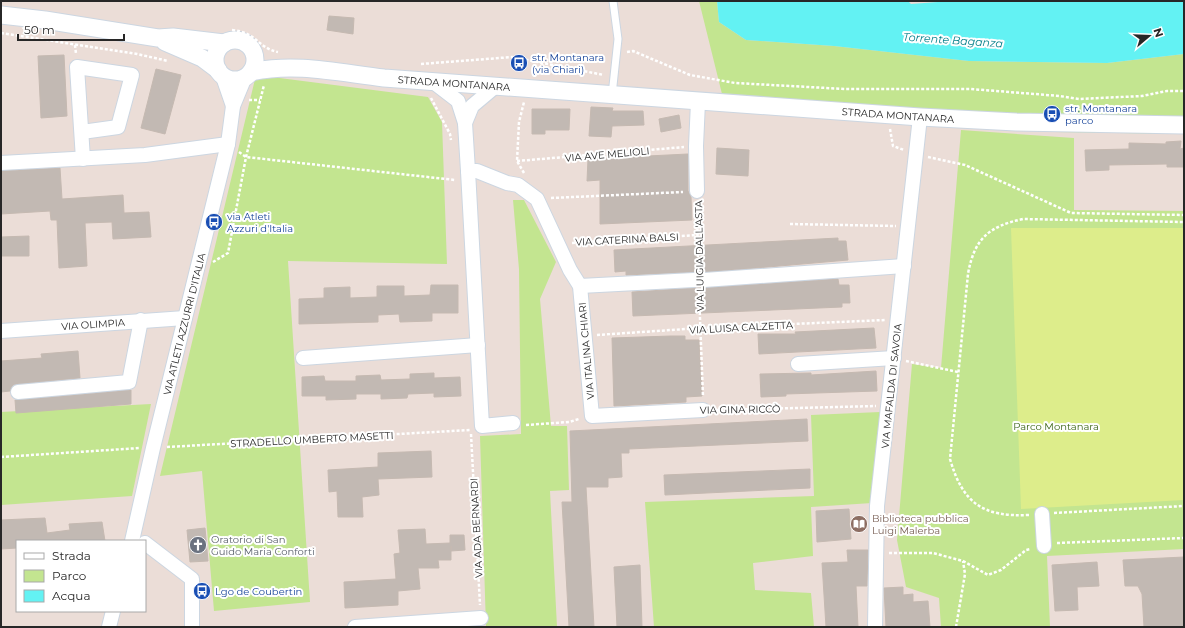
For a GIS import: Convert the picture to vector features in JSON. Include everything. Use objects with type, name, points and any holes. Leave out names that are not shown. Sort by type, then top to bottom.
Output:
[{"type":"street","points":[[1,15],[45,20],[158,38],[173,37],[224,43],[237,40],[246,43],[253,52],[254,77],[232,80],[221,74],[202,58],[158,38]]},
{"type":"street","points":[[221,74],[215,60],[216,52],[224,43]]},
{"type":"street","name":"STRADA MONTANARA","points":[[253,52],[296,67]]},
{"type":"street","points":[[82,132],[118,127],[132,75],[77,67],[83,159]]},
{"type":"street","name":"STRADA MONTANARA","points":[[254,77],[268,68],[296,67],[384,78],[496,85],[698,102],[888,113],[920,117],[1016,122],[1184,126]]},
{"type":"street","name":"VIA ATLETI AZZURRI D'ITALIA","points":[[136,539],[153,448],[228,144],[233,106],[221,74]]},
{"type":"street","name":"VIA ATLETI AZZURRI D'ITALIA","points":[[233,106],[254,77]]},
{"type":"street","points":[[426,80],[458,101],[465,123],[482,426],[517,424]]},
{"type":"street","points":[[458,101],[466,84]]},
{"type":"street","points":[[466,84],[472,106]]},
{"type":"street","points":[[465,123],[472,106],[496,85]]},
{"type":"street","name":"VIA LUIGIA DALL'ASTA","points":[[697,191],[696,146],[698,102]]},
{"type":"street","name":"VIA MAFALDA DI SAVOIA","points":[[875,627],[877,506],[920,117]]},
{"type":"street","points":[[1,163],[145,155],[228,144]]},
{"type":"street","name":"VIA ITALINA CHIARI","points":[[468,171],[477,170],[507,183],[518,185],[536,199],[580,286],[592,416]]},
{"type":"street","points":[[580,286],[904,266]]},
{"type":"street","name":"VIA OLIMPIA","points":[[1,331],[186,318]]},
{"type":"street","points":[[18,392],[129,382],[141,320]]},
{"type":"street","points":[[303,358],[478,346]]},
{"type":"street","points":[[798,364],[894,358]]},
{"type":"street","name":"VIA GINA RICCÒ","points":[[592,416],[703,410]]},
{"type":"street","points":[[1042,514],[1044,546]]},
{"type":"street","points":[[146,544],[192,579],[192,627]]},
{"type":"street","points":[[109,627],[113,612]]},
{"type":"street","points":[[354,627],[481,618]]},
{"type":"lane","points":[[612,95],[618,40],[613,1]]},
{"type":"path","points":[[615,61],[623,52],[633,51],[690,76],[735,84],[845,89],[972,89],[1060,96],[1079,99],[1142,96],[1167,91],[1184,91]]},
{"type":"path","points":[[197,271],[228,253],[246,157],[254,77]]},
{"type":"path","points":[[426,80],[450,134],[451,142]]},
{"type":"path","points":[[530,88],[522,107],[519,122],[517,161],[536,199],[697,191]]},
{"type":"path","points":[[228,144],[246,157],[454,181],[468,171]]},
{"type":"path","name":"VIA AVE MELIOLI","points":[[517,161],[696,146]]},
{"type":"path","points":[[453,173],[454,181]]},
{"type":"path","name":"VIA LUIGIA DALL'ASTA","points":[[697,191],[697,235],[703,410]]},
{"type":"path","points":[[1184,222],[1023,219],[1000,226],[988,232],[978,243],[971,258],[950,459],[960,487],[978,507],[999,514],[1042,514],[1184,506]]},
{"type":"path","points":[[790,224],[908,226]]},
{"type":"path","name":"VIA CATERINA BALSI","points":[[557,243],[697,235]]},
{"type":"path","name":"VIA LUISA CALZETTA","points":[[584,336],[700,328],[898,320]]},
{"type":"path","points":[[894,358],[958,372]]},
{"type":"path","name":"VIA GINA RICCÒ","points":[[703,410],[888,406]]},
{"type":"path","points":[[517,424],[569,422],[592,416]]},
{"type":"path","name":"VIA ADA BERNARDI","points":[[470,422],[481,618]]},
{"type":"path","name":"STRADELLO UMBERTO MASETTI","points":[[1,457],[470,430]]},
{"type":"path","points":[[877,554],[933,553],[963,561],[988,575],[1001,570],[1026,550],[1058,543],[1184,538]]},
{"type":"path","points":[[956,627],[965,574],[963,561]]},
{"type":"green space","points":[[699,1],[717,1],[719,22],[746,40],[834,46],[969,61],[1107,63],[1184,54],[1184,134],[1054,132],[722,94]]},
{"type":"green space","points":[[256,75],[428,97],[442,122],[447,264],[288,261],[310,602],[214,611],[202,471],[160,476]]},
{"type":"green space","name":"Parco Montanara","points":[[961,130],[1074,138],[1074,210],[1184,211],[1184,549],[1047,556],[1050,627],[941,627],[939,598],[906,587],[897,540],[912,364],[941,368]]},
{"type":"green space","points":[[513,200],[524,200],[556,262],[540,299],[551,426],[567,426],[569,490],[550,491],[557,627],[486,627],[480,436],[521,434],[519,269]]},
{"type":"green space","points":[[1011,228],[1184,228],[1184,500],[1021,509]]},
{"type":"green space","points":[[151,404],[132,496],[1,505],[1,412]]},
{"type":"green space","points":[[880,412],[872,503],[811,507],[813,556],[753,563],[755,590],[811,593],[814,627],[654,627],[645,502],[814,496],[811,415]]},
{"type":"water","name":"Torrente Baganza","points":[[717,1],[908,1],[911,4],[951,1],[1184,1],[1184,54],[1107,63],[969,61],[834,46],[746,40],[719,22]]},
{"type":"building","points":[[329,16],[354,18],[353,34],[327,30]]},
{"type":"building","points":[[64,55],[67,116],[41,118],[38,56]]},
{"type":"building","points":[[156,69],[181,75],[165,134],[141,128]]},
{"type":"building","points":[[591,107],[613,108],[612,111],[643,111],[644,125],[612,126],[611,137],[589,136]]},
{"type":"building","points":[[532,109],[570,109],[569,130],[545,130],[545,134],[532,134]]},
{"type":"building","points":[[679,115],[681,128],[661,132],[659,119]]},
{"type":"building","points":[[1181,141],[1180,149],[1184,148],[1184,167],[1167,167],[1167,164],[1109,165],[1109,170],[1086,171],[1085,150],[1129,149],[1129,143],[1166,144],[1166,142]]},
{"type":"building","points":[[717,148],[749,150],[748,176],[716,174]]},
{"type":"building","points":[[688,154],[688,191],[691,197],[692,220],[600,224],[600,180],[587,181],[588,159]]},
{"type":"building","points":[[60,168],[62,199],[123,195],[124,213],[149,212],[151,237],[113,239],[112,222],[85,223],[87,266],[59,268],[57,220],[51,220],[50,211],[1,214],[1,171]]},
{"type":"building","points":[[29,236],[29,256],[1,256],[1,237]]},
{"type":"building","points":[[838,238],[838,241],[846,241],[848,260],[699,273],[626,275],[626,271],[615,272],[614,250]]},
{"type":"building","points":[[838,279],[839,285],[849,285],[850,303],[842,303],[842,307],[633,316],[632,292]]},
{"type":"building","points":[[431,285],[458,285],[458,313],[432,313],[432,321],[400,322],[399,314],[378,315],[378,322],[299,324],[299,299],[324,298],[324,288],[350,287],[350,298],[377,297],[377,286],[404,286],[404,296],[430,295]]},
{"type":"building","points":[[874,328],[876,348],[759,354],[758,334],[796,334],[795,332]]},
{"type":"building","points":[[685,336],[685,340],[699,340],[702,396],[686,397],[686,402],[614,406],[612,338]]},
{"type":"building","points":[[78,351],[80,378],[17,384],[13,385],[10,391],[1,392],[1,361],[42,358],[41,354]]},
{"type":"building","points":[[876,371],[877,391],[786,394],[786,396],[761,397],[760,374],[811,373],[811,375]]},
{"type":"building","points":[[434,373],[434,378],[460,377],[461,396],[434,397],[434,393],[408,394],[407,398],[381,399],[381,394],[356,394],[356,399],[326,400],[326,396],[302,396],[302,377],[324,376],[325,381],[356,381],[356,376],[380,375],[381,380],[410,379],[410,374]]},
{"type":"building","points":[[131,390],[131,404],[16,413],[15,400]]},
{"type":"building","points":[[807,419],[808,441],[629,449],[629,453],[621,453],[622,477],[608,478],[608,487],[586,487],[594,627],[569,627],[562,502],[572,502],[570,431]]},
{"type":"building","points":[[431,451],[432,477],[378,479],[379,495],[362,497],[363,517],[338,517],[337,491],[329,492],[328,470],[378,467],[378,453]]},
{"type":"building","points":[[810,469],[810,488],[665,495],[664,475]]},
{"type":"building","points":[[849,509],[851,539],[817,542],[816,511]]},
{"type":"building","points":[[45,518],[47,533],[70,530],[69,524],[102,522],[105,540],[16,540],[16,548],[1,549],[1,520]]},
{"type":"building","name":"Oratorio di San Guido Maria Conforti","points":[[205,528],[208,561],[190,562],[187,530]]},
{"type":"building","points":[[425,529],[426,544],[450,543],[450,535],[464,535],[465,550],[451,551],[451,560],[438,560],[439,568],[418,568],[420,589],[398,591],[398,605],[345,608],[344,582],[396,579],[394,554],[400,553],[398,530]]},
{"type":"building","points":[[847,550],[868,550],[867,586],[856,586],[858,627],[826,627],[822,563],[848,562]]},
{"type":"building","points":[[1184,557],[1184,627],[1144,627],[1142,594],[1138,586],[1125,586],[1123,560]]},
{"type":"building","points":[[1097,562],[1099,586],[1077,587],[1078,610],[1055,611],[1052,565]]},
{"type":"building","points":[[640,565],[642,627],[617,627],[614,567]]},
{"type":"building","points":[[903,587],[903,595],[913,594],[913,602],[928,601],[930,627],[886,627],[884,588]]},
{"type":"place","name":"str. Montanara (via Chiari)","points":[[519,63]]},
{"type":"place","name":"str. Montanara parco","points":[[1052,114]]},
{"type":"place","name":"via Atleti Azzuri d'Italia","points":[[214,222]]},
{"type":"place","name":"Biblioteca pubblica Luigi Malerba","points":[[859,524]]},
{"type":"place","name":"Oratorio di San Guido Maria Conforti","points":[[198,545]]},
{"type":"place","name":"Lgo de Coubertin","points":[[202,591]]}]
